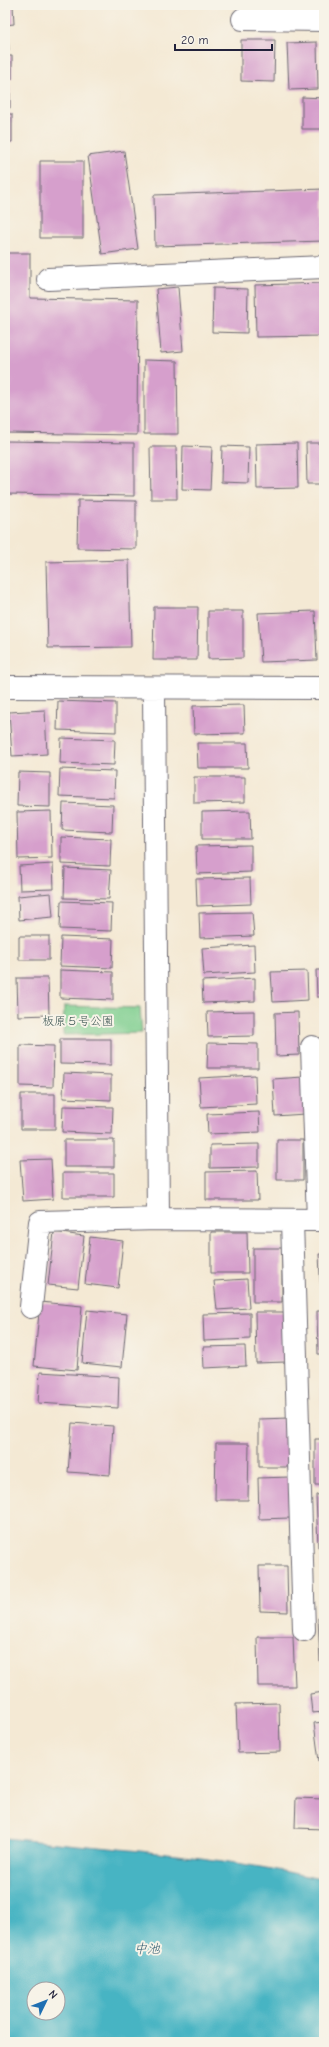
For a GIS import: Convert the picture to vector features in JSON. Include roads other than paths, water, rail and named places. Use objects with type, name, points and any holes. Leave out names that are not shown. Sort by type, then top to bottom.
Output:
[{"type":"street","points":[[243,19],[324,20]]},
{"type":"street","points":[[48,279],[324,267]]},
{"type":"street","points":[[5,687],[154,689],[324,688]]},
{"type":"street","points":[[154,689],[158,1218]]},
{"type":"street","points":[[31,1307],[40,1222],[158,1218],[321,1220],[312,1047]]},
{"type":"street","points":[[292,1220],[304,1630]]},
{"type":"water","name":"中池","points":[[5,1838],[165,1854],[245,1864],[324,1880],[324,2042],[5,2042]]},
{"type":"park label","name":"板原５号公園","points":[[78,1021]]}]
